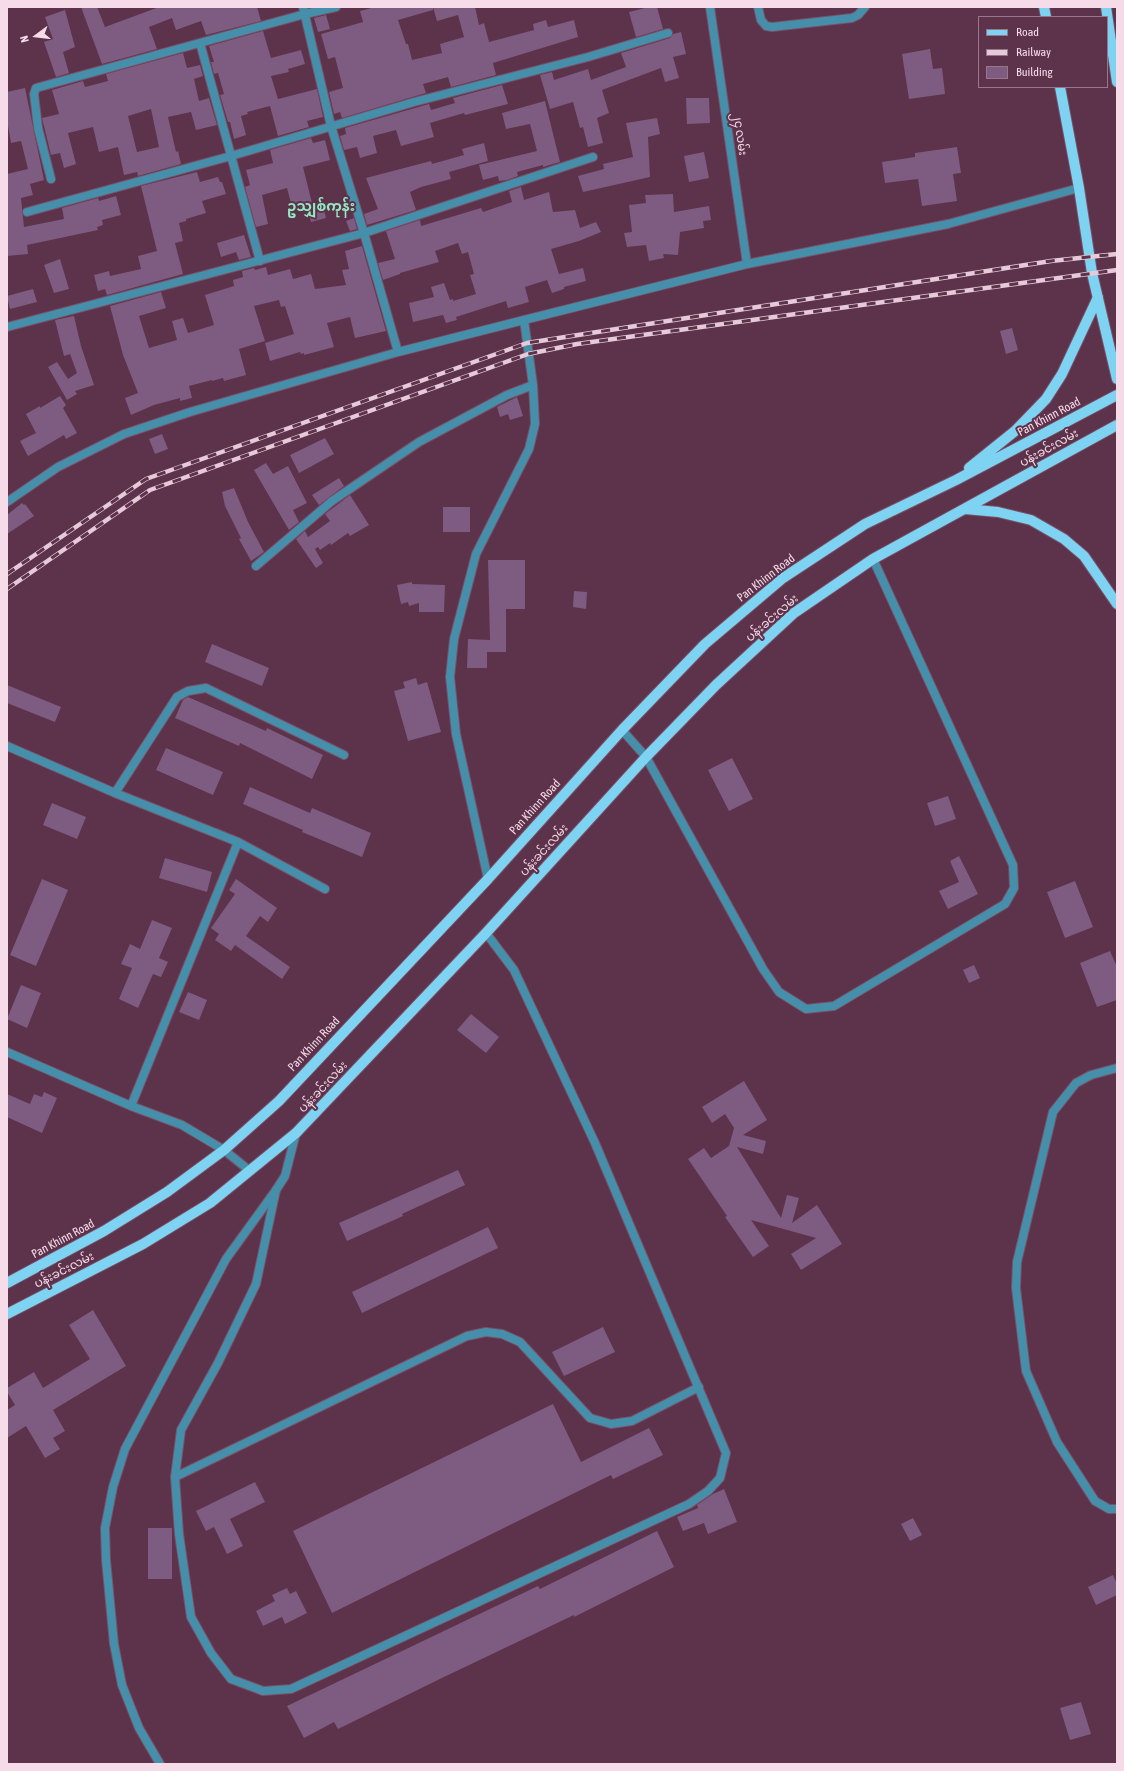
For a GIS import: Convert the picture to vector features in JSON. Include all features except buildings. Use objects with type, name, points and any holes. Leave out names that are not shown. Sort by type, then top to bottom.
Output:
[{"type":"main road","points":[[1106,7],[1113,30],[1117,82]]},
{"type":"main road","points":[[1060,88],[1079,188],[1089,257],[1117,379]]},
{"type":"main road","points":[[956,480],[1015,431],[1046,399],[1062,374],[1098,297]]},
{"type":"main road","name":"Pan Khinn Road","points":[[7,1283],[104,1231],[167,1192],[224,1150],[279,1101],[488,879],[622,730],[705,644],[783,578],[865,524],[956,480],[1117,396]]},
{"type":"main road","name":"ပန်းခင်းလမ်း","points":[[7,1314],[144,1244],[210,1203],[296,1133],[486,932],[646,757],[716,685],[794,613],[873,559],[1117,425]]},
{"type":"main road","points":[[965,509],[998,512],[1031,520],[1064,539],[1084,556],[1117,604]]},
{"type":"street","points":[[52,179],[38,128],[34,94],[36,88],[200,43],[304,10],[336,7]]},
{"type":"street","name":"၂၄ လမ်း","points":[[710,7],[747,264]]},
{"type":"street","points":[[758,7],[761,20],[766,26],[772,27],[852,18],[858,15],[865,7]]},
{"type":"street","points":[[304,10],[331,126],[364,233],[398,352]]},
{"type":"street","points":[[27,212],[231,156],[414,102],[588,57],[668,33]]},
{"type":"street","points":[[200,43],[260,260]]},
{"type":"street","points":[[7,327],[364,233],[593,157]]},
{"type":"street","points":[[7,502],[58,467],[124,434],[190,412],[398,352],[524,320],[747,264],[948,224],[1079,188]]},
{"type":"street","points":[[488,879],[456,734],[450,677],[454,638],[476,554],[529,448],[535,424],[533,385],[524,320]]},
{"type":"street","points":[[256,566],[332,501],[419,442],[507,395],[533,385]]},
{"type":"street","points":[[622,730],[646,757],[763,968],[779,992],[806,1009],[834,1006],[1005,904],[1014,888],[1013,865],[873,559]]},
{"type":"street","points":[[115,793],[178,697],[188,691],[206,688],[344,755]]},
{"type":"street","points":[[7,746],[115,793],[238,842],[325,889]]},
{"type":"street","points":[[130,1106],[238,842]]},
{"type":"street","points":[[276,1190],[256,1284],[218,1362],[181,1430],[175,1477],[179,1534],[191,1617],[211,1653],[232,1679],[263,1691],[291,1689],[689,1504],[708,1491],[720,1478],[726,1452],[595,1143],[514,970],[486,932]]},
{"type":"street","points":[[7,1052],[130,1106],[182,1125],[224,1150],[250,1171]]},
{"type":"street","points":[[1117,1068],[1091,1075],[1076,1083],[1054,1112],[1018,1262],[1016,1288],[1026,1371],[1056,1442],[1095,1500],[1109,1509],[1117,1510]]},
{"type":"street","points":[[160,1764],[139,1728],[122,1685],[114,1644],[106,1560],[105,1528],[112,1494],[125,1449],[226,1259],[285,1176],[296,1133]]},
{"type":"street","points":[[175,1477],[467,1336],[486,1332],[502,1334],[520,1342],[590,1418],[611,1424],[632,1421],[699,1387]]},
{"type":"railway","points":[[7,574],[146,479],[527,343],[1051,261],[1117,254]]},
{"type":"railway","points":[[7,589],[150,490],[528,354],[577,344],[1117,270]]},
{"type":"district","name":"ဥသျှစ်ကုန်း","points":[[321,207]]}]
